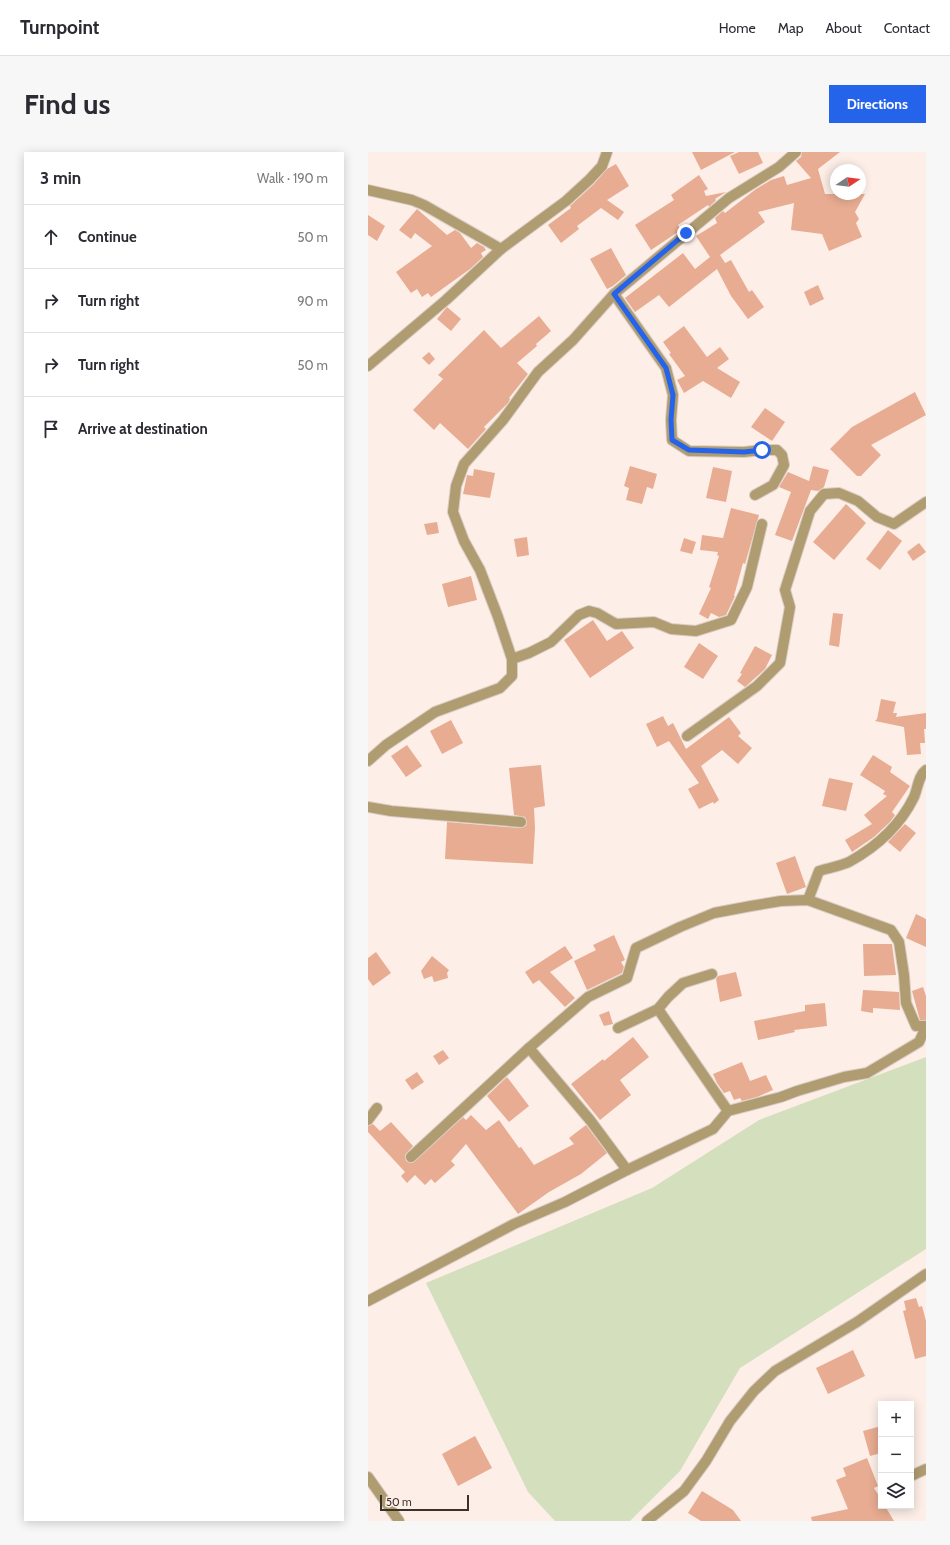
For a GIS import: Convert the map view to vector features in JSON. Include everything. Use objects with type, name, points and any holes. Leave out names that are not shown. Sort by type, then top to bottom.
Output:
[{"type":"street","points":[[368,366],[446,300],[500,249],[566,201],[602,166],[607,152]]},
{"type":"street","points":[[368,761],[386,745],[435,712],[500,688],[512,676],[512,659],[480,570],[464,541],[453,512],[456,486],[464,464],[503,420],[538,372],[573,340],[614,294],[729,198],[779,167],[796,152]]},
{"type":"street","points":[[368,190],[412,200],[424,205],[500,249]]},
{"type":"street","points":[[614,294],[666,368],[673,395],[671,420],[672,440],[689,450],[744,452],[777,450],[782,455],[784,465],[773,485],[755,495]]},
{"type":"street","points":[[687,736],[757,686],[780,663],[790,607],[785,590],[810,511],[824,494],[839,492],[858,501],[877,517],[894,524],[926,502]]},
{"type":"street","points":[[512,659],[529,653],[551,642],[579,615],[589,611],[597,613],[616,624],[654,622],[671,630],[696,631],[731,620],[748,587],[762,524]]},
{"type":"street","points":[[808,900],[819,871],[848,862],[873,846],[893,829],[914,797],[922,773],[926,770]]},
{"type":"street","points":[[368,807],[391,811],[521,822]]},
{"type":"street","points":[[368,1301],[507,1227],[565,1202],[627,1170],[713,1129],[728,1111],[844,1077],[867,1074],[919,1042],[926,1027],[916,1026],[906,1003],[900,942],[891,930],[808,900],[751,906],[714,913],[680,926],[636,948],[627,978],[588,997],[529,1048],[411,1157]]},
{"type":"street","points":[[618,1028],[658,1009],[682,983],[712,974]]},
{"type":"street","points":[[658,1009],[728,1111]]},
{"type":"street","points":[[529,1048],[590,1120],[627,1170]]},
{"type":"street","points":[[368,1120],[377,1108]]},
{"type":"street","points":[[647,1521],[684,1491],[706,1461],[730,1421],[754,1391],[775,1371],[857,1322],[926,1274]]},
{"type":"street","points":[[914,1475],[926,1469]]},
{"type":"street","points":[[368,1477],[399,1521]]},
{"type":"green space","points":[[926,1057],[926,1249],[740,1368],[680,1471],[630,1521],[555,1521],[528,1492],[426,1283],[652,1188],[759,1120]]},
{"type":"building","points":[[692,152],[735,152],[701,170]]},
{"type":"building","points":[[739,152],[758,152],[763,163],[739,174],[730,156]]},
{"type":"building","points":[[802,152],[840,152],[818,169],[825,194],[830,194],[830,200],[862,200],[855,212],[859,219],[856,223],[862,237],[829,251],[822,234],[791,230],[794,203],[758,212],[765,222],[720,255],[725,263],[731,260],[749,292],[752,290],[764,307],[748,319],[731,296],[717,269],[669,307],[659,295],[635,312],[625,298],[683,253],[695,269],[710,257],[696,236],[717,223],[715,218],[723,211],[725,213],[756,189],[771,180],[784,176],[787,185],[811,178],[796,161],[801,157]]},
{"type":"building","points":[[616,164],[629,186],[607,200],[624,212],[618,220],[601,208],[577,226],[579,229],[561,243],[548,225],[571,208],[570,206],[593,185],[607,169]]},
{"type":"building","points":[[699,175],[708,189],[704,191],[706,196],[726,192],[715,199],[716,200],[709,207],[708,205],[678,225],[681,230],[651,250],[635,225],[674,200],[671,195]]},
{"type":"building","points":[[417,209],[447,235],[455,230],[460,233],[471,248],[477,243],[486,250],[481,253],[483,257],[470,269],[431,297],[428,293],[422,297],[417,289],[411,293],[396,272],[432,246],[415,233],[411,239],[399,230]]},
{"type":"building","points":[[368,215],[385,226],[377,241],[368,235]]},
{"type":"building","points":[[611,248],[626,275],[607,289],[590,259]]},
{"type":"building","points":[[818,285],[824,299],[810,306],[804,292]]},
{"type":"building","points":[[447,307],[461,319],[451,331],[437,319]]},
{"type":"building","points":[[539,316],[551,331],[536,344],[537,346],[517,363],[528,374],[509,398],[508,403],[484,427],[486,429],[468,449],[440,423],[434,430],[413,410],[443,379],[438,375],[484,330],[501,348]]},
{"type":"building","points":[[684,326],[707,357],[720,347],[729,359],[717,368],[740,382],[731,398],[703,381],[684,393],[677,380],[685,376],[669,354],[671,353],[663,342]]},
{"type":"building","points":[[429,352],[435,359],[429,365],[422,358]]},
{"type":"building","points":[[915,392],[926,415],[871,445],[881,455],[861,476],[857,476],[830,449],[852,427]]},
{"type":"building","points":[[765,408],[785,422],[772,441],[751,427]]},
{"type":"building","points":[[630,466],[657,474],[653,489],[647,487],[642,504],[626,500],[629,488],[624,486]]},
{"type":"building","points":[[813,466],[829,470],[824,487],[818,491],[811,490],[792,541],[775,535],[791,492],[779,487],[788,472],[809,481]]},
{"type":"building","points":[[713,467],[732,471],[726,502],[706,498]]},
{"type":"building","points":[[474,469],[495,473],[490,498],[463,494],[467,475],[473,476]]},
{"type":"building","points":[[846,504],[866,523],[834,560],[813,542]]},
{"type":"building","points":[[731,508],[759,515],[745,564],[743,563],[735,596],[726,615],[719,617],[711,613],[708,619],[699,614],[711,588],[709,587],[719,556],[717,555],[718,552],[700,550],[702,535],[723,538]]},
{"type":"building","points":[[437,522],[439,533],[427,535],[424,524]]},
{"type":"building","points":[[888,530],[902,541],[880,570],[866,559]]},
{"type":"building","points":[[527,537],[529,555],[517,557],[514,539]]},
{"type":"building","points":[[684,538],[696,542],[692,554],[680,551]]},
{"type":"building","points":[[919,543],[926,552],[913,561],[907,552]]},
{"type":"building","points":[[471,576],[477,600],[448,607],[442,584]]},
{"type":"building","points":[[833,613],[843,614],[839,647],[829,645]]},
{"type":"building","points":[[593,620],[607,641],[622,631],[634,648],[590,678],[564,640]]},
{"type":"building","points":[[699,643],[718,656],[703,679],[684,667]]},
{"type":"building","points":[[755,646],[772,655],[765,669],[745,687],[737,681],[742,674],[740,673]]},
{"type":"building","points":[[881,699],[896,702],[893,713],[897,713],[896,717],[926,713],[926,729],[924,729],[925,743],[920,743],[921,754],[907,755],[904,727],[875,721],[877,719]]},
{"type":"building","points":[[663,716],[668,726],[673,723],[686,749],[729,717],[741,733],[738,736],[752,748],[738,764],[722,750],[701,766],[719,800],[714,804],[713,802],[699,809],[688,789],[699,783],[669,741],[657,747],[646,724]]},
{"type":"building","points":[[451,720],[463,743],[442,754],[430,731]]},
{"type":"building","points":[[407,745],[422,766],[406,777],[391,756]]},
{"type":"building","points":[[873,755],[892,767],[890,772],[910,786],[892,812],[895,815],[890,822],[874,837],[852,852],[845,840],[872,824],[864,815],[887,796],[883,794],[885,791],[860,775]]},
{"type":"building","points":[[541,765],[545,806],[534,808],[535,828],[533,864],[445,859],[447,822],[520,828],[526,826],[527,822],[525,817],[514,815],[509,768]]},
{"type":"building","points":[[829,778],[853,783],[846,811],[822,806]]},
{"type":"building","points":[[905,824],[916,833],[900,852],[888,842]]},
{"type":"building","points":[[795,856],[806,887],[787,894],[776,863]]},
{"type":"building","points":[[916,914],[926,919],[926,947],[906,938]]},
{"type":"building","points":[[614,935],[625,960],[621,962],[624,967],[622,973],[587,990],[574,961],[596,950],[593,945]]},
{"type":"building","points":[[863,944],[892,944],[896,975],[864,976]]},
{"type":"building","points":[[565,946],[573,958],[550,972],[575,998],[565,1007],[539,980],[533,984],[525,972]]},
{"type":"building","points":[[376,952],[391,973],[373,986],[368,979],[368,958]]},
{"type":"building","points":[[432,956],[449,970],[447,973],[448,978],[434,982],[432,976],[424,979],[421,971]]},
{"type":"building","points":[[736,972],[742,996],[720,1002],[716,979],[718,976]]},
{"type":"building","points":[[923,987],[926,996],[926,1020],[920,1020],[912,991]]},
{"type":"building","points":[[863,990],[899,992],[900,1010],[873,1008],[873,1013],[861,1011]]},
{"type":"building","points":[[825,1003],[827,1026],[794,1030],[795,1032],[758,1040],[754,1021],[805,1011],[805,1005]]},
{"type":"building","points":[[609,1011],[613,1024],[604,1026],[599,1015]]},
{"type":"building","points":[[633,1037],[649,1057],[620,1080],[631,1095],[600,1120],[571,1084],[603,1059],[604,1061]]},
{"type":"building","points":[[443,1050],[449,1058],[439,1065],[433,1056]]},
{"type":"building","points":[[742,1062],[750,1081],[766,1075],[773,1090],[757,1097],[742,1101],[740,1098],[734,1100],[730,1091],[724,1093],[713,1074]]},
{"type":"building","points":[[417,1072],[424,1082],[412,1090],[405,1080]]},
{"type":"building","points":[[507,1077],[529,1106],[509,1122],[487,1096]]},
{"type":"building","points":[[471,1115],[486,1130],[499,1120],[519,1148],[521,1147],[534,1165],[574,1144],[569,1138],[586,1125],[607,1153],[581,1174],[549,1192],[518,1214],[466,1144],[451,1161],[455,1165],[435,1183],[431,1179],[425,1185],[415,1175],[407,1183],[401,1176],[405,1172],[368,1132],[368,1126],[373,1124],[380,1131],[391,1122],[413,1146],[405,1155],[406,1161],[412,1163],[463,1117],[466,1120]]},
{"type":"building","points":[[916,1298],[919,1307],[922,1306],[926,1321],[926,1356],[915,1359],[903,1311],[906,1310],[904,1301]]},
{"type":"building","points":[[853,1350],[865,1376],[828,1394],[816,1368]]},
{"type":"building","points":[[878,1427],[878,1454],[870,1456],[863,1431]]},
{"type":"building","points":[[475,1436],[492,1468],[458,1486],[442,1454]]},
{"type":"building","points":[[867,1458],[878,1486],[874,1488],[878,1494],[878,1509],[887,1509],[894,1521],[812,1521],[811,1517],[848,1509],[836,1480],[846,1476],[843,1468]]},
{"type":"building","points":[[702,1491],[733,1510],[741,1521],[701,1521],[688,1513]]},
{"type":"route","points":[[686,233],[614,294],[666,368],[673,395],[671,420],[672,440],[689,450],[744,452],[762,450]]}]
